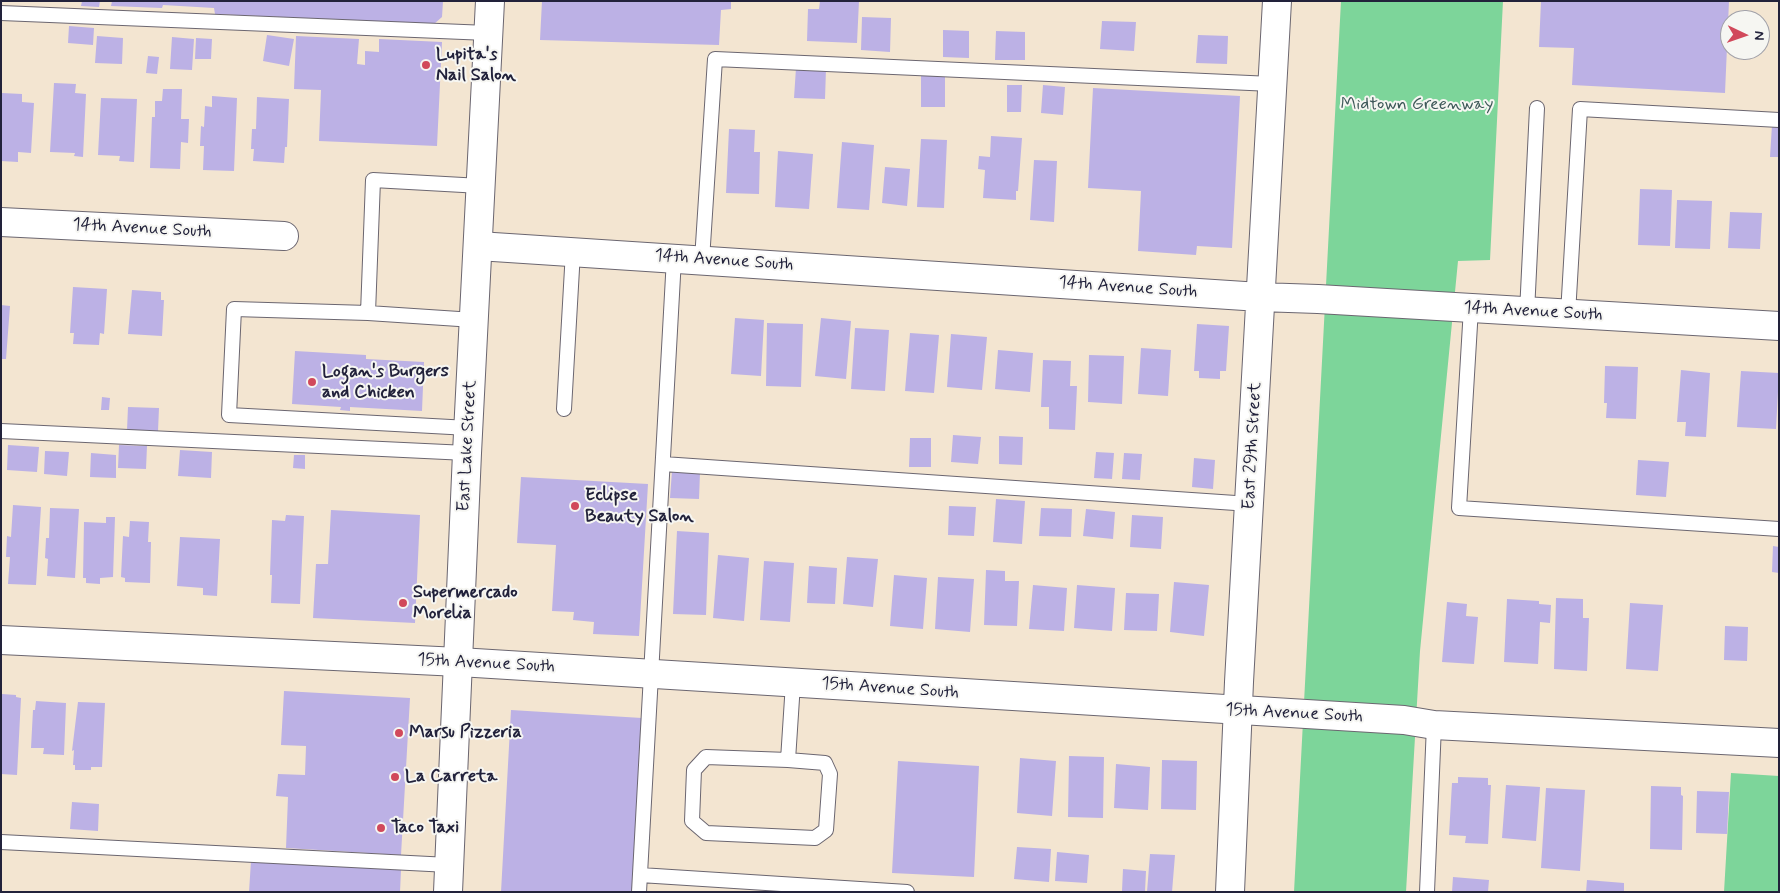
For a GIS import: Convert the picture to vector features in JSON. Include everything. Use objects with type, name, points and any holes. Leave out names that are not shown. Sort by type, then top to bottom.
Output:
[{"type":"street","name":"East Lake Street","points":[[448,892],[490,1]]},
{"type":"street","name":"East 29th Street","points":[[1230,892],[1260,297],[1278,1]]},
{"type":"street","name":"14th Avenue South","points":[[1,222],[284,236]]},
{"type":"street","name":"14th Avenue South","points":[[478,246],[1260,297],[1779,326]]},
{"type":"street","name":"15th Avenue South","points":[[1,640],[459,662],[1404,720],[1434,725],[1779,743]]},
{"type":"lane","points":[[1,14],[488,33]]},
{"type":"lane","points":[[702,260],[715,59],[1272,84]]},
{"type":"lane","points":[[1527,312],[1537,108]]},
{"type":"lane","points":[[1568,314],[1580,109],[1779,120]]},
{"type":"lane","points":[[368,313],[373,180],[481,186]]},
{"type":"lane","points":[[564,409],[572,251]]},
{"type":"lane","points":[[639,892],[674,258]]},
{"type":"lane","points":[[1464,308],[1459,508],[1779,529]]},
{"type":"lane","points":[[468,441],[229,415],[234,309],[368,313],[474,320]]},
{"type":"lane","points":[[1,431],[468,441]]},
{"type":"lane","points":[[663,464],[1250,504]]},
{"type":"lane","points":[[788,760],[793,683]]},
{"type":"lane","points":[[1428,892],[1434,725]]},
{"type":"lane","points":[[706,757],[788,760],[825,763],[830,774],[826,830],[815,838],[706,833],[692,821],[694,770],[706,757]]},
{"type":"lane","points":[[1,842],[450,865]]},
{"type":"lane","points":[[640,876],[907,892]]},
{"type":"green space","name":"Midtown Greenway","points":[[1341,1],[1503,1],[1490,260],[1458,261],[1420,651],[1406,892],[1294,892]]},
{"type":"green space","points":[[1731,773],[1779,776],[1779,892],[1724,892]]},
{"type":"building","points":[[82,1],[100,1],[99,7],[81,6]]},
{"type":"building","points":[[112,1],[443,1],[442,17],[434,24],[215,14],[214,8],[163,5],[162,8],[111,6]]},
{"type":"building","points":[[542,1],[731,1],[731,9],[721,10],[719,45],[540,40]]},
{"type":"building","points":[[820,1],[859,1],[857,43],[807,41],[808,9],[819,9]]},
{"type":"building","points":[[1541,1],[1729,1],[1729,10],[1720,10],[1720,60],[1726,60],[1725,93],[1572,85],[1574,48],[1539,47]]},
{"type":"building","points":[[862,17],[891,18],[890,52],[861,50]]},
{"type":"building","points":[[1102,21],[1136,22],[1134,51],[1100,49]]},
{"type":"building","points":[[69,26],[94,28],[93,45],[68,43]]},
{"type":"building","points":[[943,30],[969,31],[969,58],[943,57]]},
{"type":"building","points":[[996,31],[1025,32],[1025,60],[995,60]]},
{"type":"building","points":[[267,35],[294,39],[289,66],[263,61]]},
{"type":"building","points":[[1198,35],[1228,36],[1227,64],[1196,63]]},
{"type":"building","points":[[97,36],[123,38],[122,64],[95,63]]},
{"type":"building","points":[[296,36],[359,39],[357,64],[365,65],[365,51],[379,52],[379,39],[442,42],[437,146],[319,141],[321,90],[294,89]]},
{"type":"building","points":[[172,37],[194,39],[192,70],[170,69]]},
{"type":"building","points":[[196,38],[212,39],[211,59],[195,59]]},
{"type":"building","points":[[148,56],[159,57],[157,74],[146,73]]},
{"type":"building","points":[[796,68],[826,69],[825,99],[794,98]]},
{"type":"building","points":[[921,74],[945,75],[945,107],[921,107]]},
{"type":"building","points":[[54,83],[76,84],[75,93],[86,94],[83,157],[74,156],[75,153],[50,152]]},
{"type":"building","points":[[1007,85],[1022,85],[1021,112],[1007,112]]},
{"type":"building","points":[[1043,85],[1065,87],[1063,115],[1041,113]]},
{"type":"building","points":[[1093,88],[1240,96],[1232,248],[1197,246],[1196,255],[1138,251],[1141,191],[1088,188]]},
{"type":"building","points":[[163,89],[182,89],[181,119],[189,119],[188,143],[181,142],[180,169],[150,168],[152,117],[155,117],[155,101],[162,101]]},
{"type":"building","points":[[2,93],[22,94],[22,102],[34,103],[31,153],[18,152],[18,162],[1,161]]},
{"type":"building","points":[[212,96],[237,98],[234,171],[203,170],[204,146],[200,146],[201,126],[204,127],[205,106],[212,107]]},
{"type":"building","points":[[257,97],[289,99],[287,147],[285,147],[284,163],[253,161],[254,149],[251,149],[252,129],[256,129]]},
{"type":"building","points":[[101,98],[137,99],[134,162],[119,161],[120,156],[98,155]]},
{"type":"building","points":[[1772,125],[1779,125],[1779,157],[1770,157]]},
{"type":"building","points":[[729,129],[755,130],[754,152],[760,152],[759,194],[726,193]]},
{"type":"building","points":[[991,136],[1022,138],[1016,200],[983,198],[985,170],[978,169],[979,156],[990,157]]},
{"type":"building","points":[[921,139],[947,140],[944,208],[917,207]]},
{"type":"building","points":[[842,142],[874,145],[869,210],[837,208]]},
{"type":"building","points":[[778,151],[813,154],[809,209],[775,207]]},
{"type":"building","points":[[1034,160],[1057,161],[1054,222],[1030,220]]},
{"type":"building","points":[[885,167],[910,169],[907,206],[882,203]]},
{"type":"building","points":[[1640,189],[1672,190],[1670,246],[1638,245]]},
{"type":"building","points":[[1677,200],[1712,201],[1710,249],[1675,248]]},
{"type":"building","points":[[1730,212],[1762,213],[1760,249],[1728,248]]},
{"type":"building","points":[[73,287],[107,289],[104,334],[100,333],[99,345],[73,344],[74,333],[70,333]]},
{"type":"building","points":[[132,290],[161,292],[161,300],[164,300],[162,336],[128,334]]},
{"type":"building","points":[[1,305],[10,306],[6,359],[1,359]]},
{"type":"building","points":[[735,318],[764,320],[761,376],[731,374]]},
{"type":"building","points":[[821,318],[851,321],[846,379],[815,376]]},
{"type":"building","points":[[767,323],[803,324],[801,387],[766,386]]},
{"type":"building","points":[[1197,324],[1229,326],[1226,371],[1220,371],[1220,379],[1199,378],[1199,371],[1194,371]]},
{"type":"building","points":[[855,328],[889,330],[885,391],[851,389]]},
{"type":"building","points":[[910,333],[939,335],[934,393],[905,391]]},
{"type":"building","points":[[951,334],[987,337],[982,390],[947,387]]},
{"type":"building","points":[[1141,348],[1171,350],[1168,396],[1138,394]]},
{"type":"building","points":[[998,350],[1033,353],[1030,392],[995,389]]},
{"type":"building","points":[[295,351],[366,355],[366,359],[424,362],[422,411],[350,407],[350,411],[340,410],[341,407],[292,404]]},
{"type":"building","points":[[1089,355],[1124,356],[1122,404],[1088,402]]},
{"type":"building","points":[[1043,360],[1071,361],[1070,386],[1077,386],[1075,430],[1049,429],[1049,407],[1041,407]]},
{"type":"building","points":[[1605,366],[1638,367],[1636,419],[1606,418],[1607,403],[1604,403]]},
{"type":"building","points":[[1681,370],[1710,373],[1706,437],[1685,436],[1686,422],[1677,422]]},
{"type":"building","points":[[1741,371],[1779,373],[1776,429],[1737,427]]},
{"type":"building","points":[[102,397],[110,398],[109,410],[101,410]]},
{"type":"building","points":[[128,407],[159,408],[158,431],[127,430]]},
{"type":"building","points":[[953,435],[981,437],[978,464],[951,462]]},
{"type":"building","points":[[999,436],[1023,437],[1022,465],[999,464]]},
{"type":"building","points":[[910,438],[931,438],[931,467],[909,467]]},
{"type":"building","points":[[8,445],[39,447],[37,472],[7,470]]},
{"type":"building","points":[[119,445],[147,446],[146,469],[118,468]]},
{"type":"building","points":[[180,450],[212,452],[211,478],[178,476]]},
{"type":"building","points":[[45,451],[69,452],[67,476],[44,474]]},
{"type":"building","points":[[1096,452],[1114,453],[1112,479],[1094,478]]},
{"type":"building","points":[[91,453],[116,455],[116,478],[90,477]]},
{"type":"building","points":[[1124,453],[1142,454],[1140,480],[1122,479]]},
{"type":"building","points":[[294,455],[305,455],[305,469],[293,468]]},
{"type":"building","points":[[1194,458],[1215,460],[1213,489],[1192,487]]},
{"type":"building","points":[[1638,460],[1669,462],[1666,497],[1636,495]]},
{"type":"building","points":[[672,471],[700,473],[699,499],[670,498]]},
{"type":"building","points":[[521,477],[648,484],[639,636],[593,634],[594,622],[573,620],[574,612],[552,611],[556,545],[517,543]]},
{"type":"building","points":[[996,499],[1025,501],[1022,544],[993,542]]},
{"type":"building","points":[[13,505],[41,507],[36,585],[8,584],[10,557],[6,557],[7,536],[11,537]]},
{"type":"building","points":[[949,506],[976,507],[974,536],[948,535]]},
{"type":"building","points":[[50,508],[79,509],[75,578],[47,576],[48,559],[45,558],[46,538],[49,538]]},
{"type":"building","points":[[1041,508],[1072,509],[1071,537],[1039,536]]},
{"type":"building","points":[[1086,509],[1115,512],[1113,539],[1083,536]]},
{"type":"building","points":[[331,510],[420,515],[415,623],[313,618],[316,564],[328,564]]},
{"type":"building","points":[[286,515],[304,516],[300,604],[271,603],[272,520],[285,521]]},
{"type":"building","points":[[1132,515],[1163,517],[1161,549],[1130,547]]},
{"type":"building","points":[[106,517],[115,517],[113,577],[100,578],[100,584],[86,583],[86,578],[83,578],[84,522],[106,523]]},
{"type":"building","points":[[130,521],[149,522],[148,542],[151,542],[150,583],[125,582],[125,578],[121,577],[123,536],[129,537]]},
{"type":"building","points":[[677,531],[709,533],[706,615],[673,614]]},
{"type":"building","points":[[180,537],[220,539],[217,596],[203,595],[203,588],[177,586]]},
{"type":"building","points":[[1773,546],[1779,547],[1779,573],[1772,572]]},
{"type":"building","points":[[718,555],[749,558],[744,621],[713,618]]},
{"type":"building","points":[[847,557],[878,559],[873,607],[843,604]]},
{"type":"building","points":[[764,561],[794,563],[790,622],[760,620]]},
{"type":"building","points":[[809,566],[837,568],[835,604],[807,603]]},
{"type":"building","points":[[986,570],[1005,571],[1005,581],[1019,581],[1017,626],[984,625]]},
{"type":"building","points":[[894,575],[927,578],[923,629],[890,626]]},
{"type":"building","points":[[938,577],[974,579],[970,632],[935,629]]},
{"type":"building","points":[[1174,582],[1209,585],[1204,636],[1170,632]]},
{"type":"building","points":[[1033,585],[1067,588],[1064,631],[1029,629]]},
{"type":"building","points":[[1077,585],[1115,588],[1112,631],[1074,628]]},
{"type":"building","points":[[1126,593],[1159,594],[1157,631],[1124,630]]},
{"type":"building","points":[[1556,598],[1583,599],[1583,618],[1589,618],[1587,671],[1554,669]]},
{"type":"building","points":[[1507,599],[1539,601],[1539,604],[1551,605],[1550,623],[1540,622],[1538,664],[1504,662]]},
{"type":"building","points":[[1447,602],[1467,604],[1466,616],[1478,617],[1474,664],[1442,662]]},
{"type":"building","points":[[1630,603],[1663,605],[1658,671],[1626,669]]},
{"type":"building","points":[[1725,626],[1748,627],[1747,661],[1724,660]]},
{"type":"building","points":[[284,691],[410,698],[401,855],[286,848],[288,797],[276,796],[278,774],[305,775],[306,746],[281,745]]},
{"type":"building","points":[[2,694],[16,695],[16,697],[21,698],[17,775],[1,774]]},
{"type":"building","points":[[36,701],[66,703],[64,755],[43,754],[44,748],[31,748],[33,710],[35,710]]},
{"type":"building","points":[[78,702],[105,703],[102,767],[91,767],[91,770],[75,770],[75,765],[73,765],[74,750],[72,751]]},
{"type":"building","points":[[511,710],[642,718],[632,892],[501,892]]},
{"type":"building","points":[[1069,756],[1104,757],[1103,818],[1068,817]]},
{"type":"building","points":[[1020,758],[1056,761],[1052,816],[1017,813]]},
{"type":"building","points":[[1162,760],[1197,761],[1196,810],[1161,809]]},
{"type":"building","points":[[898,761],[979,766],[974,877],[892,873]]},
{"type":"building","points":[[1116,764],[1150,767],[1148,810],[1114,808]]},
{"type":"building","points":[[1458,777],[1488,778],[1488,785],[1491,785],[1488,844],[1465,843],[1466,836],[1449,835],[1452,783],[1458,783]]},
{"type":"building","points":[[1506,785],[1540,787],[1536,841],[1502,838]]},
{"type":"building","points":[[1651,786],[1681,787],[1681,795],[1683,796],[1682,850],[1650,849]]},
{"type":"building","points":[[1546,788],[1585,790],[1580,871],[1541,868]]},
{"type":"building","points":[[1697,791],[1729,792],[1727,834],[1696,833]]},
{"type":"building","points":[[72,802],[99,804],[98,831],[70,829]]},
{"type":"building","points":[[1017,847],[1051,849],[1049,882],[1014,879]]},
{"type":"building","points":[[1057,852],[1089,855],[1087,883],[1055,881]]},
{"type":"building","points":[[1150,854],[1175,855],[1172,892],[1147,892]]},
{"type":"building","points":[[251,861],[401,870],[400,892],[249,892]]},
{"type":"building","points":[[1123,869],[1146,871],[1145,892],[1122,891]]},
{"type":"building","points":[[1453,877],[1489,880],[1488,892],[1452,892]]},
{"type":"building","points":[[1587,880],[1624,883],[1624,892],[1586,892]]},
{"type":"place","name":"Lupita's Nail Salon","points":[[426,65]]},
{"type":"place","name":"Logan's Burgers and Chicken","points":[[312,382]]},
{"type":"place","name":"Eclipse Beauty Salon","points":[[575,506]]},
{"type":"place","name":"Supermercado Morelia","points":[[403,603]]},
{"type":"place","name":"Marsu Pizzeria","points":[[399,733]]},
{"type":"place","name":"La Carreta","points":[[395,777]]},
{"type":"place","name":"Taco Taxi","points":[[381,828]]}]
